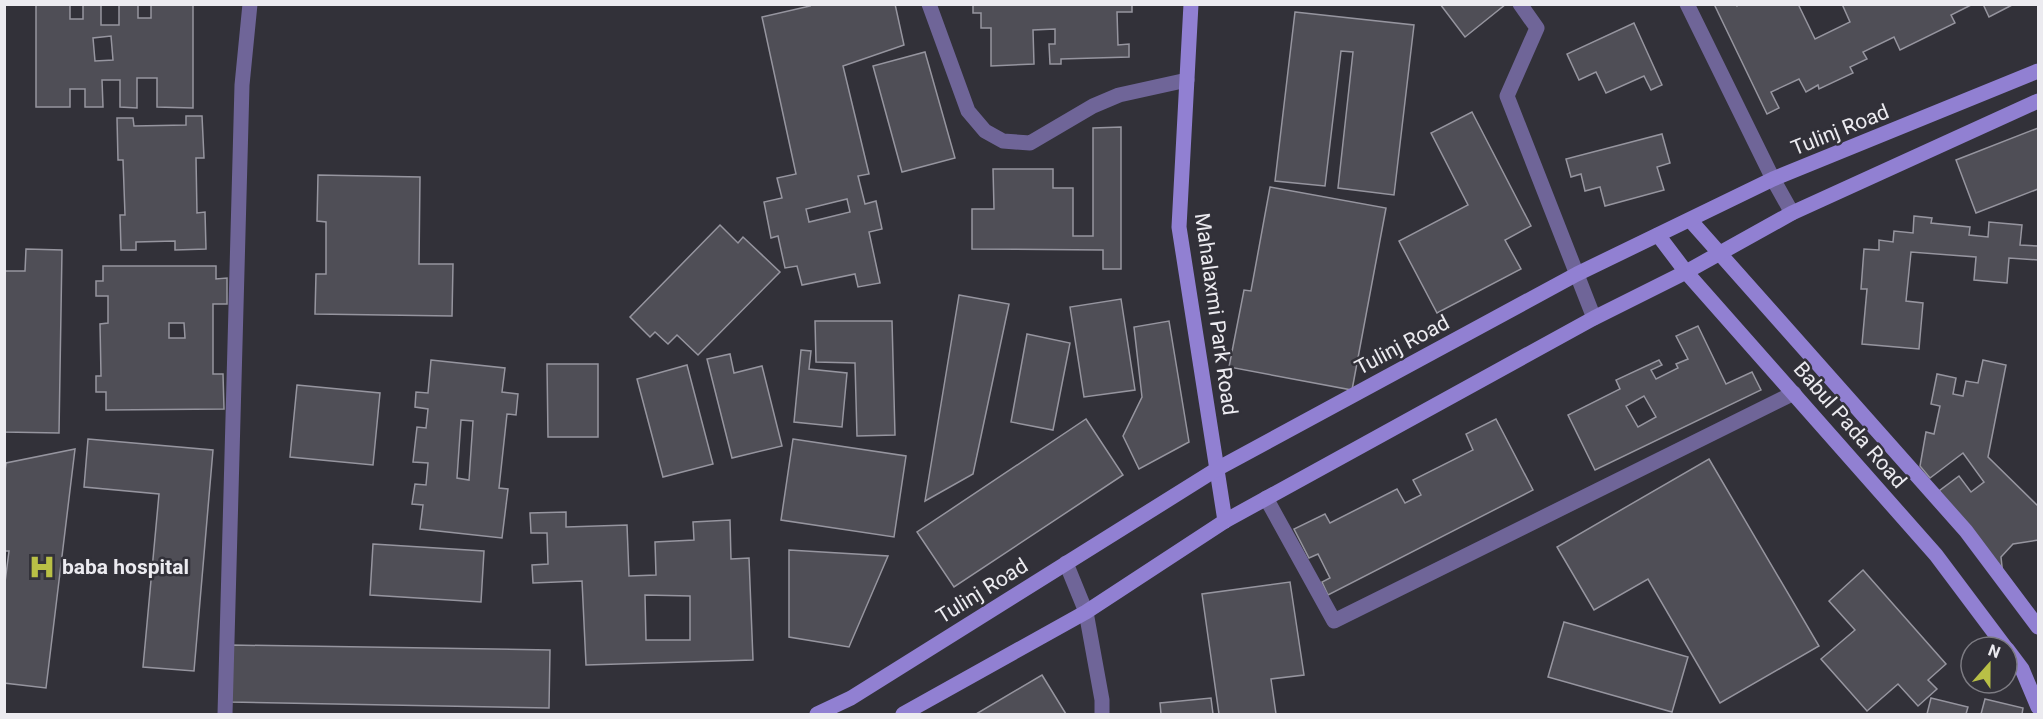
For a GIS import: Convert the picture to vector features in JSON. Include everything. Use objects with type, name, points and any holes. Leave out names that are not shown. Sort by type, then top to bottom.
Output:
[{"type":"main road","name":"Mahalaxmi Park Road","points":[[1191,4],[1179,227],[1225,521]]},
{"type":"main road","name":"Tulinj Road","points":[[817,714],[851,698],[1217,469],[1577,274],[1773,179],[2038,71]]},
{"type":"main road","points":[[903,714],[1086,612],[1225,521],[1594,318],[1686,272],[1791,213],[2038,101]]},
{"type":"main road","name":"Babul Pada Road","points":[[1690,220],[1966,531],[2038,627]]},
{"type":"main road","name":"Babul Pada Road","points":[[1658,235],[1686,272],[1936,555],[1996,635]]},
{"type":"main road","name":"Babul Pada Road","points":[[2019,665],[2038,707]]},
{"type":"street","points":[[225,714],[242,85],[250,4]]},
{"type":"street","points":[[928,4],[968,111],[985,131],[1003,141],[1030,143],[1093,106],[1119,95],[1187,80]]},
{"type":"street","points":[[1520,4],[1537,28],[1507,96],[1594,318]]},
{"type":"street","points":[[1687,4],[1791,213]]},
{"type":"street","points":[[1266,498],[1335,621],[1794,393]]},
{"type":"street","points":[[1066,563],[1086,612],[1102,700],[1102,714]]},
{"type":"building","points":[[36,4],[70,4],[70,19],[83,19],[83,4],[101,4],[101,25],[119,25],[119,4],[138,4],[138,18],[151,18],[151,4],[193,4],[193,108],[157,107],[157,78],[137,78],[137,108],[120,107],[120,80],[102,80],[103,107],[85,107],[85,89],[70,89],[70,107],[36,107]],"holes":[[[111,36],[113,60],[95,61],[93,38]]]},
{"type":"building","points":[[809,4],[895,4],[904,45],[843,66],[869,174],[858,176],[865,204],[876,201],[882,229],[869,232],[880,283],[858,287],[855,274],[802,285],[797,266],[785,268],[778,236],[771,238],[764,202],[782,198],[777,178],[796,174],[762,17],[810,6]],"holes":[[[847,199],[850,212],[809,222],[806,209]]]},
{"type":"building","points":[[973,4],[1132,4],[1132,12],[1117,12],[1118,45],[1129,44],[1129,57],[1061,59],[1061,64],[1050,64],[1049,44],[1055,44],[1055,29],[1033,30],[1034,64],[991,66],[991,28],[981,28],[981,13],[973,13]]},
{"type":"building","points":[[1440,4],[1506,4],[1465,37]]},
{"type":"building","points":[[1714,4],[1736,4],[1737,6],[1740,4],[1798,4],[1815,39],[1850,22],[1842,4],[1973,4],[1951,15],[1955,23],[1900,50],[1894,37],[1863,52],[1867,59],[1850,67],[1853,73],[1819,89],[1818,85],[1806,92],[1799,79],[1771,92],[1779,108],[1767,114]]},
{"type":"building","points":[[1983,4],[2014,4],[1989,17]]},
{"type":"building","points":[[1295,12],[1414,25],[1394,195],[1338,188],[1353,52],[1341,51],[1325,186],[1275,181]]},
{"type":"building","points":[[1634,23],[1662,85],[1651,90],[1644,76],[1606,93],[1596,72],[1579,80],[1567,54]]},
{"type":"building","points":[[925,52],[955,158],[902,172],[873,66]]},
{"type":"building","points":[[1472,112],[1531,226],[1505,240],[1521,269],[1437,313],[1399,241],[1468,205],[1431,133]]},
{"type":"building","points":[[186,116],[202,116],[204,158],[196,158],[197,213],[205,212],[206,249],[175,250],[175,241],[136,242],[136,250],[121,250],[120,215],[125,215],[123,160],[118,160],[117,118],[133,118],[134,126],[186,125]]},
{"type":"building","points":[[1121,127],[1121,269],[1103,269],[1103,250],[972,249],[972,209],[994,209],[993,169],[1053,169],[1053,188],[1073,188],[1073,236],[1093,236],[1093,128]]},
{"type":"building","points":[[2038,128],[2038,189],[1976,213],[1956,160]]},
{"type":"building","points":[[1662,134],[1670,163],[1657,167],[1664,190],[1605,206],[1600,187],[1585,191],[1581,174],[1571,177],[1566,159]]},
{"type":"building","points":[[318,175],[420,177],[419,264],[453,264],[452,316],[315,314],[316,274],[326,274],[326,222],[317,221]]},
{"type":"building","points":[[1270,187],[1386,208],[1352,390],[1229,367],[1244,290],[1251,291]]},
{"type":"building","points":[[1914,216],[1932,218],[1931,223],[1970,227],[1969,235],[1988,237],[1989,222],[2022,225],[2020,245],[2038,246],[2038,260],[2009,258],[2007,283],[1974,280],[1976,257],[1911,252],[1906,301],[1923,303],[1919,349],[1862,344],[1867,289],[1861,289],[1864,249],[1879,250],[1879,240],[1893,242],[1894,231],[1913,233]]},
{"type":"building","points":[[720,225],[738,243],[743,237],[780,272],[698,355],[677,335],[668,344],[655,332],[650,337],[630,317]]},
{"type":"building","points":[[26,249],[62,250],[59,433],[4,432],[4,271],[25,271]]},
{"type":"building","points":[[103,266],[216,266],[216,279],[227,278],[227,304],[213,304],[213,374],[223,374],[224,409],[106,410],[106,392],[96,392],[96,376],[101,376],[100,324],[108,323],[108,296],[96,296],[96,281],[103,281]],"holes":[[[169,323],[184,323],[185,338],[169,338]]]},
{"type":"building","points":[[959,295],[1009,304],[973,474],[925,501]]},
{"type":"building","points":[[1121,299],[1135,390],[1084,397],[1070,307]]},
{"type":"building","points":[[815,321],[892,321],[895,435],[857,436],[855,363],[816,362]]},
{"type":"building","points":[[1169,321],[1189,442],[1139,469],[1123,436],[1142,397],[1134,327]]},
{"type":"building","points":[[1698,326],[1726,384],[1752,372],[1761,390],[1595,470],[1568,415],[1620,389],[1616,380],[1659,360],[1662,365],[1651,370],[1656,379],[1678,368],[1676,364],[1688,359],[1676,336]],"holes":[[[1644,396],[1656,417],[1638,427],[1626,406]]]},
{"type":"building","points":[[1027,334],[1070,343],[1053,430],[1011,422]]},
{"type":"building","points":[[801,350],[811,351],[809,369],[847,373],[842,427],[794,422]]},
{"type":"building","points":[[730,354],[734,373],[762,366],[782,446],[732,458],[707,359]]},
{"type":"building","points":[[431,360],[505,368],[502,392],[518,394],[516,415],[507,414],[499,488],[508,489],[502,538],[420,529],[423,505],[412,504],[415,484],[426,485],[428,463],[413,462],[417,427],[426,428],[428,409],[415,407],[416,392],[428,393]],"holes":[[[461,420],[473,421],[469,480],[457,478]]]},
{"type":"building","points":[[1983,360],[2006,365],[1988,457],[2038,506],[2038,540],[2013,544],[2001,557],[2003,576],[1939,491],[1959,476],[1971,492],[1984,482],[1963,453],[1930,478],[1920,466],[1926,432],[1934,434],[1940,406],[1931,404],[1937,374],[1956,378],[1953,394],[1963,396],[1966,381],[1978,383]]},
{"type":"building","points":[[547,364],[598,364],[598,437],[548,437]]},
{"type":"building","points":[[687,365],[713,464],[663,477],[637,379]]},
{"type":"building","points":[[297,385],[380,393],[373,465],[290,457]]},
{"type":"building","points":[[1086,419],[1123,475],[954,587],[917,532]]},
{"type":"building","points":[[1496,419],[1533,490],[1328,595],[1322,582],[1330,578],[1318,554],[1309,558],[1294,529],[1325,514],[1330,523],[1397,489],[1405,503],[1421,495],[1413,480],[1473,450],[1466,434]]},
{"type":"building","points":[[88,439],[213,450],[194,671],[143,667],[159,494],[84,487]]},
{"type":"building","points":[[793,439],[906,456],[894,537],[781,520]]},
{"type":"building","points":[[75,449],[46,688],[4,683],[4,590],[9,551],[4,551],[6,463]]},
{"type":"building","points":[[1709,459],[1819,646],[1720,703],[1648,579],[1594,610],[1557,547]]},
{"type":"building","points":[[566,512],[566,527],[627,525],[629,576],[656,575],[655,542],[694,540],[693,522],[730,520],[731,559],[749,558],[753,660],[586,665],[582,581],[533,583],[532,565],[548,564],[547,533],[531,533],[530,513]],"holes":[[[645,595],[690,596],[690,640],[646,640]]]},
{"type":"building","points":[[373,544],[484,551],[481,602],[370,595]]},
{"type":"building","points":[[789,550],[888,556],[849,647],[789,637]]},
{"type":"building","points":[[1863,570],[1946,664],[1928,680],[1937,689],[1918,706],[1898,684],[1867,711],[1821,659],[1855,630],[1829,601]]},
{"type":"building","points":[[1290,582],[1304,675],[1271,679],[1276,714],[1219,714],[1202,594]]},
{"type":"building","points":[[1564,622],[1688,657],[1672,712],[1548,677]]},
{"type":"building","points":[[231,645],[550,650],[549,708],[230,702]]},
{"type":"building","points":[[1042,675],[1066,714],[976,714]]},
{"type":"building","points":[[1211,698],[1213,714],[1161,714],[1160,703]]},
{"type":"building","points":[[1931,698],[1968,707],[1966,714],[1927,714]]},
{"type":"building","points":[[1985,699],[2023,708],[2022,714],[1981,714]]},
{"type":"place","name":"baba hospital","points":[[42,567]]}]
